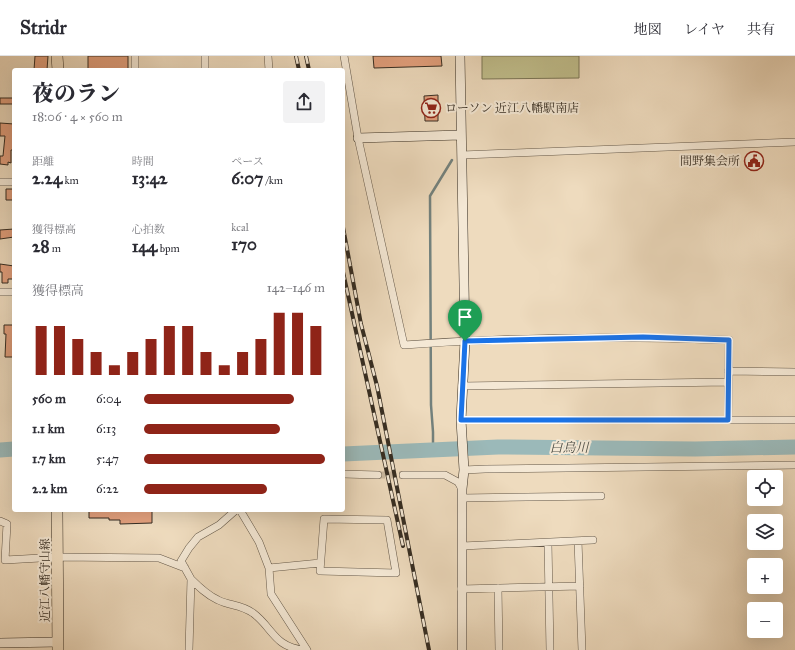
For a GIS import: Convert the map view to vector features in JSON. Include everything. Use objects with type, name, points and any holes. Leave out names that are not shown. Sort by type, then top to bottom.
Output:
[{"type":"main road","points":[[58,56],[58,68]]},
{"type":"main road","name":"近江八幡守山線","points":[[57,512],[58,646]]},
{"type":"street","points":[[135,56],[135,68]]},
{"type":"street","points":[[205,56],[205,68]]},
{"type":"street","points":[[268,56],[269,68]]},
{"type":"street","points":[[344,56],[358,138],[404,345],[465,341],[643,337],[729,340],[728,420]]},
{"type":"street","points":[[460,56],[465,341],[461,420],[464,470],[462,493],[462,650]]},
{"type":"street","points":[[358,138],[461,135]]},
{"type":"street","points":[[462,155],[795,142]]},
{"type":"street","points":[[0,182],[12,182]]},
{"type":"street","points":[[0,292],[12,292]]},
{"type":"street","points":[[728,371],[795,372]]},
{"type":"street","points":[[462,386],[728,382]]},
{"type":"street","points":[[461,420],[795,420]]},
{"type":"street","points":[[464,470],[795,465]]},
{"type":"street","points":[[345,474],[378,474]]},
{"type":"street","points":[[403,475],[445,475],[458,482],[462,493]]},
{"type":"street","points":[[462,493],[600,496]]},
{"type":"street","points":[[234,512],[219,525],[198,537],[181,561],[191,579],[205,592],[218,601],[243,606],[254,614],[279,641],[292,649],[305,650]]},
{"type":"street","points":[[241,512],[259,542],[269,568],[271,594],[305,650]]},
{"type":"street","points":[[324,519],[387,520],[396,573],[320,571],[320,563],[324,519]]},
{"type":"street","points":[[0,521],[7,524],[2,560],[58,557],[159,558],[185,568]]},
{"type":"street","points":[[462,546],[593,540]]},
{"type":"street","points":[[578,541],[582,650]]},
{"type":"street","points":[[548,543],[550,650]]},
{"type":"street","points":[[269,568],[320,563]]},
{"type":"street","points":[[189,650],[191,579]]},
{"type":"street","points":[[461,589],[580,586]]},
{"type":"street","points":[[498,588],[499,650]]},
{"type":"street","points":[[0,643],[58,646]]},
{"type":"shaded area","points":[[482,56],[579,56],[579,78],[482,79]]},
{"type":"building","points":[[35,56],[48,56],[47,68],[34,68]]},
{"type":"building","points":[[88,56],[128,56],[128,68],[88,68]]},
{"type":"building","points":[[373,56],[441,56],[442,66],[374,68]]},
{"type":"building","name":"ローソン 近江八幡駅南店","points":[[438,95],[438,121],[425,121],[424,96]]},
{"type":"building","points":[[0,98],[12,98],[12,104],[0,104]]},
{"type":"building","points":[[0,123],[12,124],[11,163],[8,162],[8,165],[0,164],[0,156],[3,156],[5,136],[0,136]]},
{"type":"building","name":"間野集会所","points":[[748,156],[759,156],[760,165],[749,165]]},
{"type":"building","points":[[6,189],[12,189],[12,200],[6,200]]},
{"type":"building","points":[[12,229],[12,237],[0,239],[0,230]]},
{"type":"building","points":[[0,264],[12,266],[12,279],[8,279],[8,283],[2,283],[2,272],[0,272]]},
{"type":"building","points":[[4,325],[12,325],[12,357],[5,357],[6,334],[4,334]]},
{"type":"building","points":[[89,512],[152,512],[152,523],[120,524],[120,520],[109,520],[109,518],[89,518]]},
{"type":"waterway","points":[[433,450],[431,405],[430,196],[452,160]]},
{"type":"waterway","name":"白鳥川","points":[[345,454],[498,447],[695,449],[795,447]]},
{"type":"waterway","name":"白鳥川","points":[[0,450],[12,449]]},
{"type":"tunnel","points":[[378,475],[403,475]]},
{"type":"railway","points":[[296,56],[299,68]]},
{"type":"railway","points":[[306,56],[309,68]]},
{"type":"railway","points":[[345,238],[361,324],[377,386],[429,650]]},
{"type":"railway","points":[[345,281],[403,546]]},
{"type":"place","name":"ローソン 近江八幡駅南店","points":[[431,108]]},
{"type":"place","name":"間野集会所","points":[[754,161]]},
{"type":"route","points":[[643,337],[729,340],[728,420],[461,420],[465,341],[643,337]]}]
